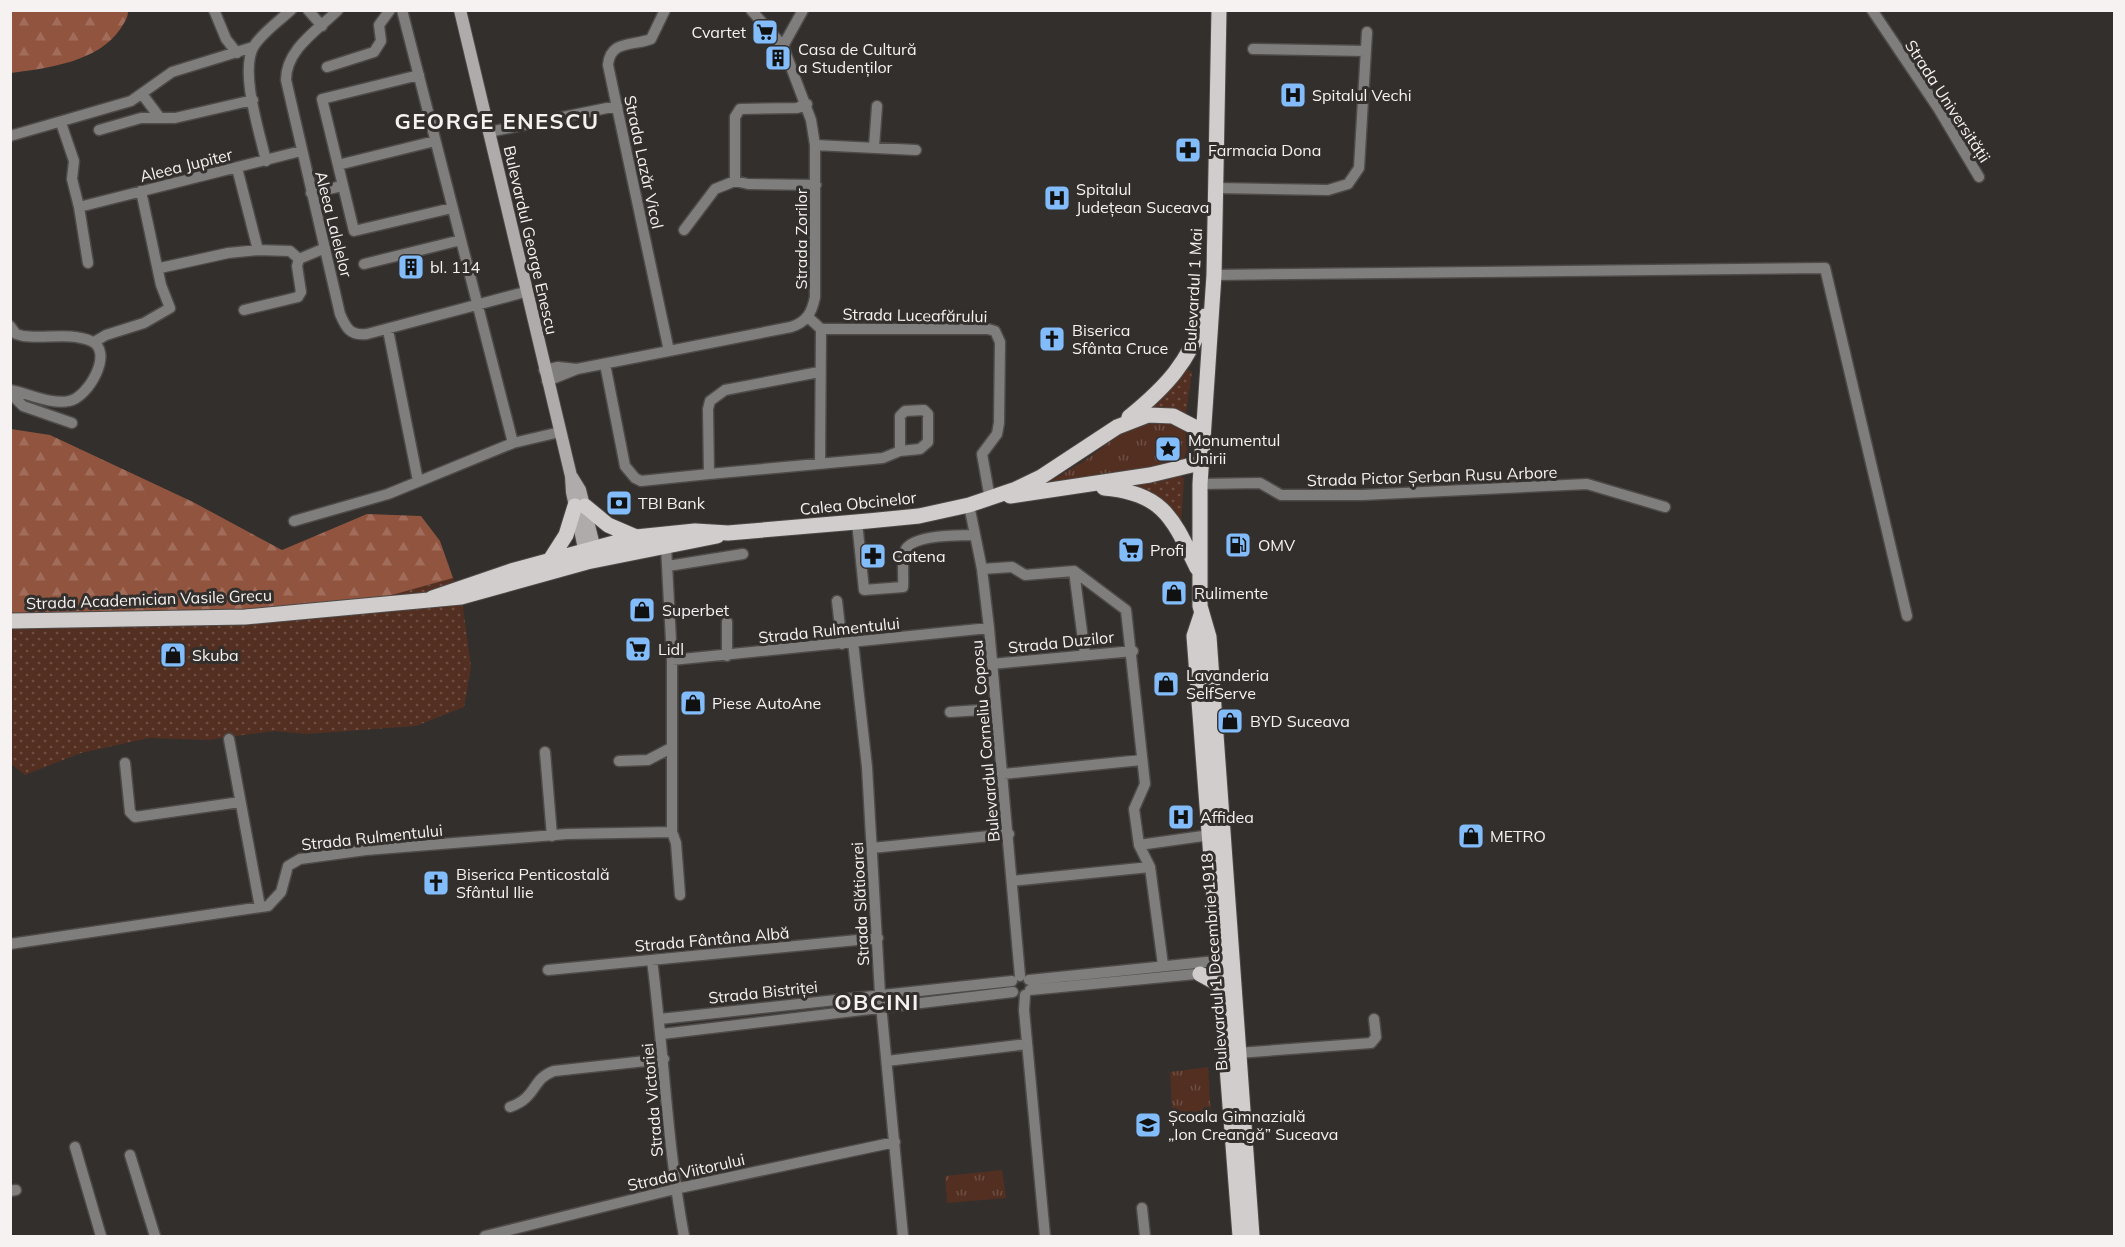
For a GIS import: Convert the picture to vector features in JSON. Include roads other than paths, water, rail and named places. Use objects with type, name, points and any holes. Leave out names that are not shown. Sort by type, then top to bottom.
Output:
[{"type":"main road","name":"Bulevardul George Enescu","points":[[460,10],[545,375],[571,476],[580,490],[580,506],[591,555]]},
{"type":"main road","name":"Bulevardul 1 Mai","points":[[1199,572],[1200,463],[1214,276],[1219,10]]},
{"type":"main road","points":[[1117,427],[1157,393],[1183,365],[1199,333],[1213,296]]},
{"type":"main road","name":"Calea Obcinelor","points":[[591,555],[666,546],[728,533],[919,516],[990,499],[1041,477],[1117,427],[1140,417],[1158,413],[1173,416],[1202,431]]},
{"type":"main road","name":"Calea Obcinelor","points":[[990,499],[1081,487],[1200,463]]},
{"type":"main road","points":[[1081,487],[1134,492],[1161,506],[1172,519],[1199,572]]},
{"type":"main road","points":[[550,560],[566,536],[580,506],[608,525],[636,537]]},
{"type":"main road","name":"Calea Obcinelor","points":[[591,555],[636,537],[695,531],[728,533]]},
{"type":"main road","name":"Strada Academician Vasile Grecu","points":[[432,598],[550,560],[591,555]]},
{"type":"main road","name":"Strada Academician Vasile Grecu","points":[[10,621],[245,617],[461,597],[591,555]]},
{"type":"main road","name":"Bulevardul 1 Decembrie 1918","points":[[1199,572],[1201,615],[1209,637],[1224,969],[1240,1236]]},
{"type":"main road","name":"Bulevardul 1 Decembrie 1918","points":[[1201,615],[1194,636],[1210,835],[1224,969],[1238,1053],[1252,1236]]},
{"type":"main road","points":[[1200,974],[1224,969]]},
{"type":"street","points":[[214,10],[226,39],[237,53]]},
{"type":"street","points":[[10,136],[131,101],[172,72],[253,47],[291,10]]},
{"type":"street","points":[[308,10],[322,26]]},
{"type":"street","name":"Aleea Lalelelor","points":[[338,10],[295,52],[286,72],[288,93],[301,151],[340,314],[346,328],[359,335],[388,330],[525,292]]},
{"type":"street","points":[[327,67],[374,52],[381,41],[379,25],[390,10]]},
{"type":"street","points":[[402,10],[513,443]]},
{"type":"street","name":"Strada Lazăr Vicol","points":[[665,10],[651,39],[612,51],[608,65],[669,351]]},
{"type":"street","name":"Strada Zorilor","points":[[751,10],[783,46],[807,105],[815,145],[815,297],[808,317]]},
{"type":"street","points":[[783,46],[803,10]]},
{"type":"street","name":"Strada Universității","points":[[1872,10],[1938,108],[1979,177]]},
{"type":"street","points":[[1216,188],[1328,190],[1348,184],[1359,168],[1367,32]]},
{"type":"street","points":[[253,47],[250,69],[253,100],[266,161]]},
{"type":"street","points":[[1253,49],[1366,51]]},
{"type":"street","points":[[419,75],[322,99],[342,186],[354,231],[452,208]]},
{"type":"street","points":[[142,94],[160,118]]},
{"type":"street","points":[[99,130],[141,118],[196,114],[253,100]]},
{"type":"street","points":[[735,181],[735,117],[740,109],[797,108],[807,105]]},
{"type":"street","points":[[874,147],[877,105]]},
{"type":"street","points":[[489,132],[617,106]]},
{"type":"street","points":[[61,123],[74,161],[72,179],[88,263]]},
{"type":"street","points":[[338,165],[435,141]]},
{"type":"street","points":[[815,145],[916,150]]},
{"type":"street","name":"Aleea Jupiter","points":[[79,207],[301,151]]},
{"type":"street","points":[[237,168],[258,250]]},
{"type":"street","points":[[684,230],[715,189],[735,181],[768,185],[816,185]]},
{"type":"street","points":[[311,193],[342,186]]},
{"type":"street","points":[[94,342],[106,335],[156,318],[170,308],[161,285],[141,191]]},
{"type":"street","points":[[364,264],[461,240]]},
{"type":"street","points":[[244,310],[298,297],[301,292],[298,259],[302,255],[325,248]]},
{"type":"street","points":[[159,268],[258,250],[290,251],[298,259]]},
{"type":"street","points":[[1214,276],[1826,268],[1907,616]]},
{"type":"street","points":[[545,375],[791,327],[808,317]]},
{"type":"street","name":"Strada Luceafărului","points":[[808,317],[821,329],[988,329],[995,331],[1000,342],[999,423],[993,440],[985,447],[982,462],[990,499]]},
{"type":"street","name":"Strada Luceafărului","points":[[820,463],[821,329]]},
{"type":"street","points":[[388,330],[418,481]]},
{"type":"street","points":[[10,392],[66,402],[79,398],[89,387],[97,369],[99,348],[94,342],[70,337],[33,338],[12,331]]},
{"type":"street","points":[[605,364],[625,466],[634,478],[641,481],[883,458],[900,451],[920,449],[928,442],[928,414],[920,409],[905,411],[900,417],[900,451]]},
{"type":"street","points":[[709,474],[708,409],[715,395],[725,390],[819,372]]},
{"type":"street","points":[[10,392],[23,406],[72,423]]},
{"type":"street","points":[[294,521],[388,494],[513,443],[560,432]]},
{"type":"street","name":"Strada Pictor Șerban Rusu Arbore","points":[[1200,484],[1260,483],[1281,495],[1362,495],[1587,484],[1665,507]]},
{"type":"street","name":"Bulevardul Corneliu Coposu","points":[[969,505],[982,569],[989,628],[1045,1236]]},
{"type":"street","points":[[857,522],[864,591],[903,587],[905,551],[911,544],[950,536],[975,535]]},
{"type":"street","points":[[666,546],[672,660],[672,832],[676,843],[680,895]]},
{"type":"street","points":[[668,566],[743,554]]},
{"type":"street","points":[[982,569],[1012,567],[1025,575],[1074,572],[1126,610],[1133,651],[1144,791],[1134,808],[1139,845],[1150,867],[1163,965]]},
{"type":"street","points":[[1074,572],[1085,655]]},
{"type":"street","name":"Strada Slătioarei","points":[[837,602],[848,643],[872,848],[880,994],[903,1236]]},
{"type":"street","points":[[727,622],[727,656]]},
{"type":"street","name":"Strada Rulmentului","points":[[672,660],[989,628]]},
{"type":"street","name":"Strada Duzilor","points":[[992,664],[1133,651]]},
{"type":"street","points":[[950,712],[996,709]]},
{"type":"street","points":[[10,944],[260,907],[229,739]]},
{"type":"street","points":[[619,761],[648,760],[671,748]]},
{"type":"street","points":[[545,752],[552,836]]},
{"type":"street","points":[[1003,774],[1141,760]]},
{"type":"street","points":[[125,763],[130,812],[135,817],[240,802]]},
{"type":"street","name":"Strada Rulmentului","points":[[260,907],[268,906],[276,898],[288,866],[300,859],[366,850],[552,836],[672,832]]},
{"type":"street","points":[[872,848],[1009,834]]},
{"type":"street","points":[[1139,845],[1210,835]]},
{"type":"street","points":[[1012,881],[1150,867]]},
{"type":"street","name":"Strada Fântâna Albă","points":[[548,970],[878,938]]},
{"type":"street","name":"Strada Victoriei","points":[[652,960],[662,1034],[675,1189],[684,1236]]},
{"type":"street","name":"Strada Bistriței","points":[[662,1034],[882,1007],[1163,965],[1224,969]]},
{"type":"street","name":"Strada Bistriței","points":[[660,1019],[880,994],[1021,987],[1200,974]]},
{"type":"street","points":[[1238,1053],[1371,1043],[1376,1037],[1374,1019]]},
{"type":"street","points":[[887,1061],[1027,1044]]},
{"type":"street","points":[[510,1107],[526,1101],[541,1078],[554,1071],[664,1059]]},
{"type":"street","name":"Strada Viitorului","points":[[488,1236],[675,1189],[895,1142]]},
{"type":"street","points":[[75,1147],[101,1236]]},
{"type":"street","points":[[130,1155],[155,1236]]},
{"type":"street","points":[[1142,1208],[1145,1236]]},
{"type":"place","name":"Cvartet","points":[[765,32]]},
{"type":"place","name":"Casa de Cultură a Studenților","points":[[778,58]]},
{"type":"place","name":"Spitalul Vechi","points":[[1293,95]]},
{"type":"place","name":"Farmacia Dona","points":[[1188,150]]},
{"type":"place","name":"Spitalul Județean Suceava","points":[[1057,198]]},
{"type":"place","name":"bl. 114","points":[[411,267]]},
{"type":"place","name":"Biserica Sfânta Cruce","points":[[1052,339]]},
{"type":"place","name":"Monumentul Unirii","points":[[1168,449]]},
{"type":"place","name":"TBI Bank","points":[[619,503]]},
{"type":"place","name":"OMV","points":[[1238,545]]},
{"type":"place","name":"Profi","points":[[1131,550]]},
{"type":"place","name":"Catena","points":[[873,556]]},
{"type":"place","name":"Rulimente","points":[[1174,593]]},
{"type":"place","name":"Superbet","points":[[642,610]]},
{"type":"place","name":"Lidl","points":[[638,649]]},
{"type":"place","name":"Skuba","points":[[173,655]]},
{"type":"place","name":"Lavanderia SelfServe","points":[[1166,684]]},
{"type":"place","name":"Piese AutoAne","points":[[693,703]]},
{"type":"place","name":"BYD Suceava","points":[[1230,721]]},
{"type":"place","name":"Affidea","points":[[1181,817]]},
{"type":"place","name":"METRO","points":[[1471,836]]},
{"type":"place","name":"Biserica Penticostală Sfântul Ilie","points":[[436,883]]},
{"type":"place","name":"Școala Gimnazială „Ion Creangă” Suceava","points":[[1148,1125]]},
{"type":"district","name":"GEORGE ENESCU","points":[[497,121]]},
{"type":"district","name":"OBCINI","points":[[877,1002]]}]
